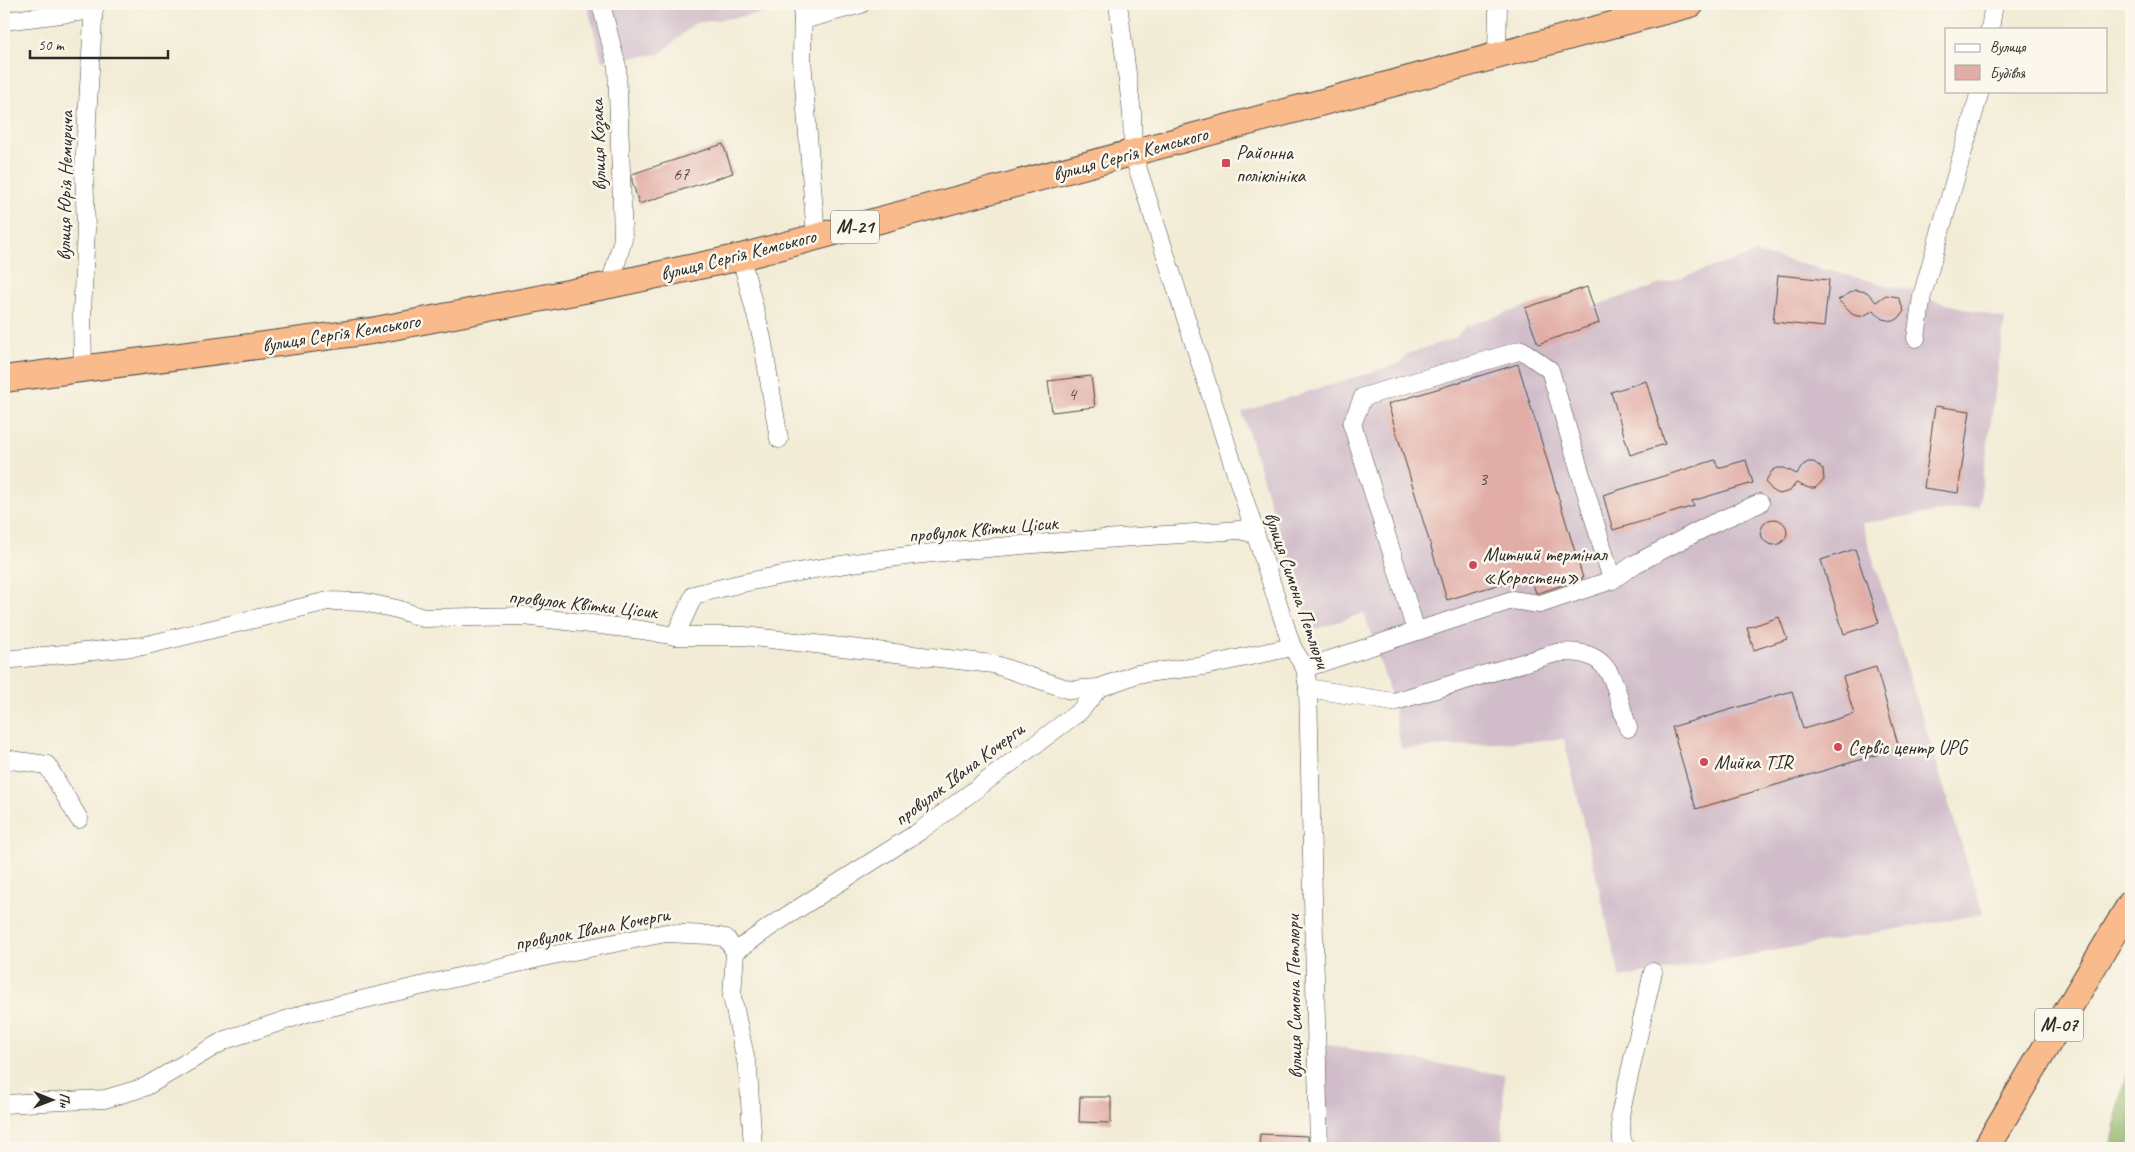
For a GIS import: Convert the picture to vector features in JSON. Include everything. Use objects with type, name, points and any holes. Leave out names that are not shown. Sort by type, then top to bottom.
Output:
[{"type":"highway","name":"вулиця Сергія Кемського","points":[[4,378],[371,331],[610,285],[741,257],[1134,154],[1690,4]]},
{"type":"highway","name":"М-07","points":[[1986,1148],[2131,903]]},
{"type":"street","name":"вулиця Козака","points":[[600,4],[617,67],[621,173],[623,239],[610,285]]},
{"type":"street","points":[[816,237],[802,59],[803,12],[861,4]]},
{"type":"street","name":"вулиця Симона Петлюри","points":[[1118,4],[1132,113],[1134,154],[1254,534],[1292,647],[1305,668],[1308,688],[1319,1148]]},
{"type":"street","points":[[1497,55],[1498,4]]},
{"type":"street","points":[[1990,28],[1994,4]]},
{"type":"street","points":[[4,21],[94,7]]},
{"type":"street","name":"вулиця Юрія Немирича","points":[[82,369],[82,313],[86,229],[84,169],[94,7]]},
{"type":"street","points":[[1916,338],[1922,296],[1980,92]]},
{"type":"street","points":[[741,257],[762,338],[779,439]]},
{"type":"street","points":[[1416,631],[1352,424],[1363,397],[1522,350],[1550,370],[1612,580]]},
{"type":"street","points":[[1305,668],[1512,600],[1540,604],[1612,580],[1634,564],[1712,524],[1760,503]]},
{"type":"street","name":"провулок Квітки Цісик","points":[[4,660],[143,646],[328,602],[364,602],[397,608],[423,618],[524,616],[642,630],[675,636],[694,595],[745,582],[838,566],[971,550],[1240,530],[1254,534]]},
{"type":"street","points":[[675,636],[744,636],[993,664],[1070,690],[1099,688],[1137,674],[1204,666],[1292,647]]},
{"type":"street","points":[[1308,688],[1393,702],[1556,653],[1571,651],[1592,655],[1608,668],[1628,728]]},
{"type":"street","name":"провулок Івана Кочерги","points":[[4,1104],[105,1099],[145,1087],[225,1040],[310,1012],[548,956],[666,933],[709,935],[726,938],[735,952],[771,926],[920,831],[1080,711],[1099,688]]},
{"type":"street","points":[[4,759],[47,765],[79,819]]},
{"type":"street","points":[[735,952],[732,996],[748,1070],[753,1148]]},
{"type":"street","points":[[1626,1148],[1622,1140],[1620,1115],[1653,972]]},
{"type":"shaded area","points":[[587,4],[793,4],[793,9],[695,23],[660,54],[602,61]]},
{"type":"shaded area","points":[[1756,253],[1912,291],[1932,300],[2005,319],[1979,506],[1862,523],[1983,914],[1620,978],[1564,739],[1401,749],[1393,702],[1364,613],[1310,631],[1242,412],[1401,363],[1407,354],[1455,338],[1466,326],[1587,287],[1594,306]]},
{"type":"shaded area","points":[[1317,1043],[1504,1075],[1502,1148],[1316,1148]]},
{"type":"green space","points":[[2131,1072],[2131,1148],[2110,1148],[2126,1073]]},
{"type":"building","points":[[723,144],[733,173],[639,204],[632,181],[632,174]]},
{"type":"building","points":[[1778,275],[1829,280],[1824,327],[1773,322]]},
{"type":"building","points":[[1587,287],[1599,323],[1538,344],[1525,308]]},
{"type":"building","points":[[1855,290],[1867,292],[1876,302],[1886,295],[1898,297],[1904,311],[1894,321],[1882,319],[1874,310],[1863,316],[1852,314],[1838,300]]},
{"type":"building","points":[[1518,364],[1583,578],[1536,593],[1530,575],[1447,600],[1388,404]]},
{"type":"building","points":[[1091,376],[1095,407],[1052,412],[1048,381]]},
{"type":"building","points":[[1646,381],[1665,444],[1630,455],[1611,392]]},
{"type":"building","points":[[1935,406],[1970,411],[1958,493],[1924,488]]},
{"type":"building","points":[[1715,460],[1718,468],[1746,460],[1753,483],[1692,501],[1694,506],[1613,530],[1603,495]]},
{"type":"building","points":[[1808,462],[1814,462],[1823,469],[1824,480],[1815,488],[1809,488],[1796,483],[1790,491],[1779,494],[1774,492],[1765,482],[1772,471],[1777,468],[1784,468],[1797,474],[1803,465]]},
{"type":"building","points":[[1774,519],[1783,523],[1787,532],[1783,541],[1774,545],[1765,541],[1761,532],[1765,523]]},
{"type":"building","points":[[1855,549],[1879,623],[1844,634],[1821,560]]},
{"type":"building","points":[[1779,617],[1787,639],[1754,650],[1747,628]]},
{"type":"building","points":[[1876,667],[1899,748],[1696,809],[1672,727],[1792,691],[1803,729],[1854,714],[1843,677]]},
{"type":"building","points":[[1080,1097],[1111,1097],[1111,1123],[1079,1122]]},
{"type":"building","points":[[1260,1134],[1308,1136],[1308,1148],[1259,1148]]},
{"type":"place","name":"Районна поліклініка","points":[[1226,163]]},
{"type":"place","name":"Митний термінал «Коростень»","points":[[1473,565]]},
{"type":"place","name":"Сервіс центр UPG","points":[[1838,747]]},
{"type":"place","name":"Мийка TIR","points":[[1704,762]]}]
